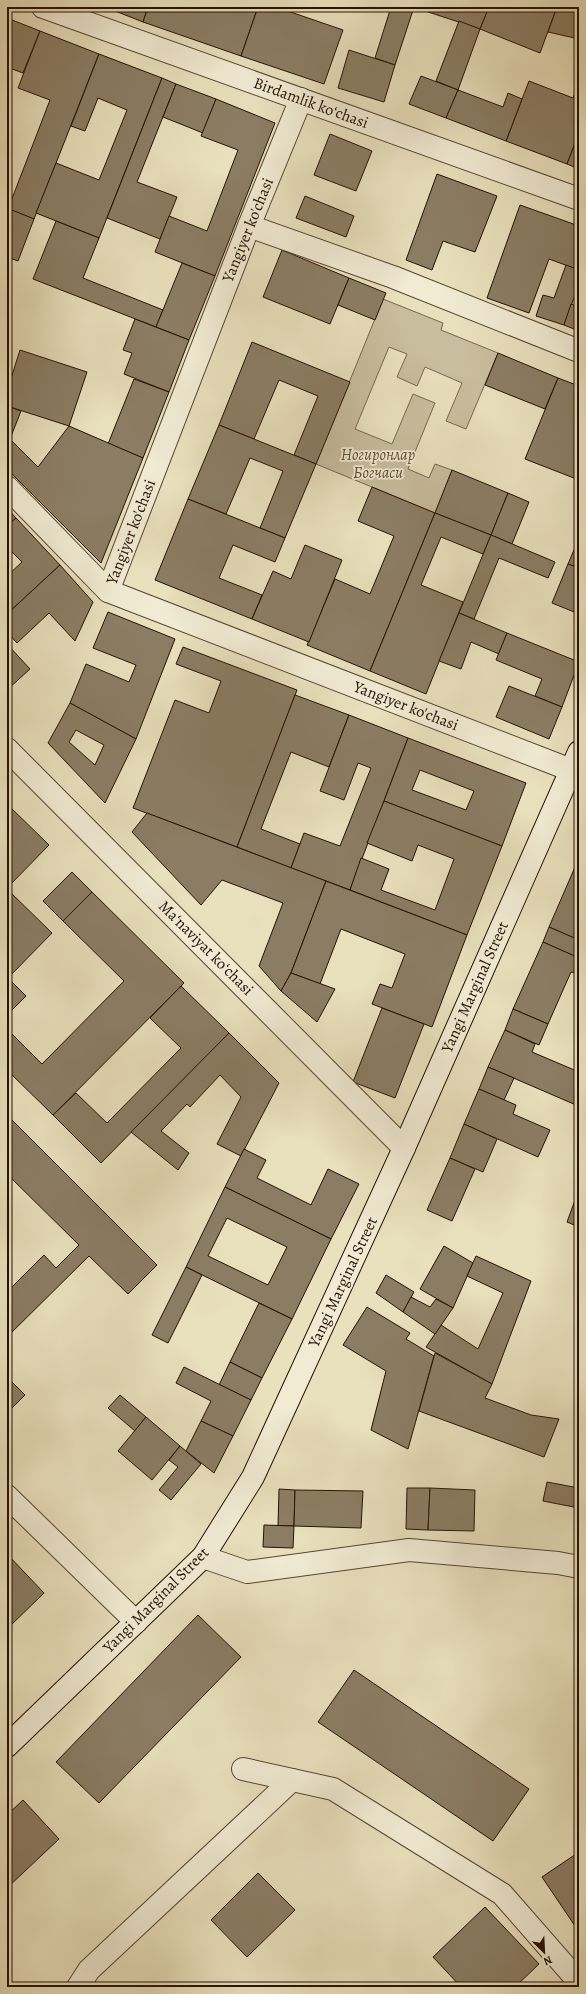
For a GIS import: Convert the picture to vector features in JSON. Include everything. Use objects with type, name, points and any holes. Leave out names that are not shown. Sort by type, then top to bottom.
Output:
[{"type":"street","name":"Birdamlik koʻchasi","points":[[43,7],[579,199]]},
{"type":"street","name":"Yangiyer ko'chasi","points":[[301,100],[249,226],[108,592],[575,761]]},
{"type":"street","points":[[249,226],[393,277],[579,350]]},
{"type":"street","points":[[7,487],[108,592]]},
{"type":"street","name":"Maʻnaviyat koʻchasi","points":[[7,749],[404,1148]]},
{"type":"street","name":"Yangi Marginal Street","points":[[7,1746],[203,1557],[253,1477],[404,1148],[575,761]]},
{"type":"street","points":[[7,1496],[136,1622]]},
{"type":"street","points":[[203,1557],[247,1572],[409,1550],[558,1563],[579,1567]]},
{"type":"street","points":[[243,1769],[333,1789],[502,1894],[579,1982]]},
{"type":"street","points":[[78,1987],[89,1970],[292,1780]]},
{"type":"green space","name":"Ногиронлар Богчаси","points":[[383,299],[443,323],[441,330],[498,353],[466,429],[446,421],[462,383],[425,367],[417,386],[397,377],[407,354],[389,347],[355,429],[392,444],[413,394],[435,403],[408,469],[429,478],[435,464],[452,470],[435,513],[316,464]]},
{"type":"building","points":[[105,7],[148,7],[143,22]]},
{"type":"building","points":[[148,7],[258,7],[241,56],[143,22]]},
{"type":"building","points":[[258,7],[279,7],[343,30],[324,84],[241,56]]},
{"type":"building","points":[[391,7],[414,7],[395,65],[375,58]]},
{"type":"building","points":[[413,7],[489,7],[480,29]]},
{"type":"building","points":[[489,7],[557,7],[540,53],[480,29]]},
{"type":"building","points":[[557,7],[567,7],[579,10],[579,39],[548,32]]},
{"type":"building","points":[[7,18],[40,31],[23,73],[7,67]]},
{"type":"building","points":[[459,21],[480,29],[458,90],[436,81]]},
{"type":"building","points":[[40,31],[99,54],[34,219],[8,209],[50,100],[18,88]]},
{"type":"building","points":[[349,50],[395,65],[384,102],[338,88]]},
{"type":"building","points":[[99,54],[162,78],[99,238],[36,213],[56,163],[99,180],[127,110],[98,98],[85,131],[71,126]]},
{"type":"building","points":[[421,76],[458,90],[446,118],[409,104]]},
{"type":"building","points":[[162,78],[176,84],[137,182],[177,197],[160,239],[107,218]]},
{"type":"building","points":[[529,81],[573,98],[579,82],[579,133],[567,164],[506,141]]},
{"type":"building","points":[[176,84],[216,99],[203,133],[163,117]]},
{"type":"building","points":[[458,90],[503,107],[508,93],[522,99],[506,141],[446,118]]},
{"type":"building","points":[[216,99],[275,123],[215,276],[155,252],[169,216],[207,231],[238,150],[201,136]]},
{"type":"building","points":[[579,133],[579,169],[567,164]]},
{"type":"building","points":[[330,134],[372,151],[356,191],[314,175]]},
{"type":"building","points":[[437,174],[497,196],[475,252],[443,241],[432,270],[406,260]]},
{"type":"building","points":[[305,196],[354,216],[346,237],[296,218]]},
{"type":"building","points":[[520,205],[579,226],[579,270],[549,259],[529,313],[487,298]]},
{"type":"building","points":[[7,208],[34,219],[18,261],[7,257]]},
{"type":"building","points":[[56,221],[99,238],[83,278],[163,310],[156,327],[33,279]]},
{"type":"building","points":[[282,250],[349,278],[330,324],[263,297]]},
{"type":"building","points":[[182,263],[215,276],[189,340],[156,327]]},
{"type":"building","points":[[566,265],[579,270],[579,284],[564,325],[536,316],[543,295],[554,298]]},
{"type":"building","points":[[349,278],[386,293],[375,320],[338,305]]},
{"type":"building","points":[[571,304],[579,307],[579,331],[564,325]]},
{"type":"building","points":[[135,319],[189,340],[169,392],[124,374],[132,353],[123,350]]},
{"type":"building","points":[[252,342],[350,382],[316,464],[294,455],[318,396],[279,380],[254,439],[219,425]]},
{"type":"building","points":[[20,350],[87,372],[69,426],[7,406],[7,391]]},
{"type":"building","points":[[498,353],[558,378],[545,409],[485,385]]},
{"type":"building","points":[[558,378],[579,386],[579,480],[525,459]]},
{"type":"building","points":[[134,379],[169,392],[143,458],[108,444]]},
{"type":"building","points":[[7,406],[21,411],[10,439],[38,467],[69,426],[143,458],[101,563],[7,469]]},
{"type":"building","points":[[219,425],[316,464],[285,538],[260,528],[283,471],[250,458],[226,514],[188,499]]},
{"type":"building","points":[[452,470],[508,493],[491,535],[435,513]]},
{"type":"building","points":[[372,487],[435,513],[370,671],[307,645],[335,579],[370,594],[394,536],[358,521]]},
{"type":"building","points":[[508,493],[529,502],[512,544],[491,535]]},
{"type":"building","points":[[188,499],[285,538],[275,562],[233,545],[219,578],[262,595],[252,619],[155,580]]},
{"type":"building","points":[[7,508],[16,518],[7,526]]},
{"type":"building","points":[[435,513],[491,535],[483,554],[441,537],[421,585],[463,602],[426,694],[370,671]]},
{"type":"building","points":[[16,518],[60,565],[7,614],[7,576],[22,562],[7,547],[7,526]]},
{"type":"building","points":[[491,535],[555,562],[548,578],[499,558],[474,619],[459,613]]},
{"type":"building","points":[[579,538],[579,568],[568,564]]},
{"type":"building","points":[[305,545],[342,560],[309,642],[252,619],[273,571],[291,579]]},
{"type":"building","points":[[568,564],[579,568],[579,614],[552,603]]},
{"type":"building","points":[[60,565],[93,602],[75,641],[49,613],[17,643],[7,632],[7,614]]},
{"type":"building","points":[[108,612],[175,639],[136,739],[70,703],[86,664],[129,682],[136,665],[93,648]]},
{"type":"building","points":[[459,613],[507,633],[499,654],[471,642],[461,669],[439,661]]},
{"type":"building","points":[[507,633],[579,662],[562,707],[535,696],[542,679],[496,660]]},
{"type":"building","points":[[7,644],[30,669],[7,690]]},
{"type":"building","points":[[183,647],[297,690],[237,847],[133,808],[175,700],[209,713],[221,681],[176,664]]},
{"type":"building","points":[[509,686],[562,707],[549,739],[496,717]]},
{"type":"building","points":[[295,695],[349,715],[329,767],[291,752],[261,829],[300,844],[291,868],[237,847]]},
{"type":"building","points":[[70,703],[136,739],[105,803],[48,743]],"holes":[[[76,730],[104,745],[95,765],[69,742]]]},
{"type":"building","points":[[349,715],[408,738],[350,890],[291,868],[304,833],[340,846],[371,768],[358,763],[344,800],[320,791]]},
{"type":"building","points":[[408,738],[526,783],[502,846],[384,801]],"holes":[[[420,770],[474,791],[466,810],[412,790]]]},
{"type":"building","points":[[384,801],[502,846],[467,935],[350,890],[361,858],[389,869],[381,890],[435,910],[454,859],[418,845],[412,861],[367,843]]},
{"type":"building","points":[[7,804],[49,845],[7,888]]},
{"type":"building","points":[[147,813],[326,881],[291,973],[281,991],[259,966],[283,903],[222,880],[201,905],[132,832]]},
{"type":"building","points":[[579,858],[579,868],[575,867]]},
{"type":"building","points":[[575,867],[579,868],[579,940],[549,927]]},
{"type":"building","points":[[72,872],[92,892],[63,921],[43,901]]},
{"type":"building","points":[[326,881],[467,935],[432,1027],[372,1004],[380,984],[392,988],[405,954],[341,929],[320,984],[291,973]]},
{"type":"building","points":[[7,889],[52,933],[7,979]]},
{"type":"building","points":[[92,892],[184,983],[53,1115],[7,1070],[7,1029],[42,1064],[124,981],[63,921]]},
{"type":"building","points":[[549,927],[579,940],[579,958],[543,942]]},
{"type":"building","points":[[543,942],[579,958],[579,974],[571,972],[548,1024],[513,1009]]},
{"type":"building","points":[[291,973],[335,989],[317,1022],[281,991]]},
{"type":"building","points":[[8,978],[26,996],[7,1015],[7,979]]},
{"type":"building","points":[[181,986],[229,1033],[101,1163],[53,1115],[76,1093],[107,1123],[181,1048],[150,1018]]},
{"type":"building","points":[[382,1008],[424,1024],[395,1098],[353,1082]]},
{"type":"building","points":[[513,1009],[548,1024],[539,1045],[505,1030]]},
{"type":"building","points":[[505,1030],[535,1044],[532,1052],[579,1072],[579,1097],[576,1105],[488,1067]]},
{"type":"building","points":[[229,1033],[279,1083],[241,1156],[217,1144],[241,1097],[220,1075],[190,1107],[187,1104],[161,1131],[189,1153],[178,1170],[131,1132]]},
{"type":"building","points":[[488,1067],[514,1078],[504,1100],[479,1089]]},
{"type":"building","points":[[479,1089],[516,1105],[513,1114],[550,1130],[538,1157],[464,1124]]},
{"type":"building","points":[[7,1115],[157,1265],[128,1294],[89,1256],[7,1337],[7,1292],[44,1255],[56,1268],[79,1245],[7,1174]]},
{"type":"building","points":[[464,1124],[497,1139],[483,1172],[450,1158]]},
{"type":"building","points":[[244,1149],[266,1160],[257,1178],[311,1205],[328,1169],[359,1184],[331,1239],[225,1187]]},
{"type":"building","points":[[450,1158],[475,1169],[452,1221],[427,1210]]},
{"type":"building","points":[[225,1187],[331,1239],[292,1319],[186,1267]],"holes":[[[227,1218],[287,1247],[268,1285],[208,1256]]]},
{"type":"building","points":[[579,1192],[579,1227],[567,1222]]},
{"type":"building","points":[[444,1246],[473,1263],[453,1308],[420,1289]]},
{"type":"building","points":[[476,1256],[531,1281],[492,1384],[426,1347],[441,1325],[478,1349],[503,1293],[467,1276]]},
{"type":"building","points":[[186,1267],[202,1275],[168,1343],[152,1335]]},
{"type":"building","points":[[386,1275],[414,1292],[403,1312],[376,1293]]},
{"type":"building","points":[[411,1297],[430,1307],[436,1299],[453,1308],[435,1334],[403,1312]]},
{"type":"building","points":[[259,1303],[292,1319],[262,1378],[230,1362]]},
{"type":"building","points":[[367,1307],[410,1333],[406,1339],[434,1356],[408,1449],[371,1430],[386,1371],[343,1345]]},
{"type":"building","points":[[435,1353],[492,1384],[485,1398],[531,1415],[559,1419],[544,1457],[419,1411]]},
{"type":"building","points":[[230,1362],[262,1378],[251,1400],[219,1385]]},
{"type":"building","points":[[184,1367],[251,1400],[233,1436],[201,1421],[211,1401],[176,1383]]},
{"type":"building","points":[[7,1377],[25,1395],[7,1413]]},
{"type":"building","points":[[120,1395],[146,1417],[135,1431],[108,1408]]},
{"type":"building","points":[[146,1417],[180,1446],[152,1480],[118,1451]]},
{"type":"building","points":[[201,1421],[233,1436],[214,1473],[186,1451]]},
{"type":"building","points":[[180,1446],[201,1464],[171,1500],[159,1490],[178,1467],[169,1460]]},
{"type":"building","points":[[579,1459],[579,1483],[578,1483]]},
{"type":"building","points":[[547,1482],[579,1488],[579,1508],[543,1501]]},
{"type":"building","points":[[407,1488],[430,1488],[428,1530],[406,1529]]},
{"type":"building","points":[[430,1488],[475,1490],[474,1531],[428,1530]]},
{"type":"building","points":[[279,1489],[295,1490],[294,1526],[278,1526]]},
{"type":"building","points":[[295,1490],[363,1491],[361,1528],[294,1526]]},
{"type":"building","points":[[264,1525],[294,1526],[293,1548],[263,1547]]},
{"type":"building","points":[[7,1554],[44,1593],[7,1629]]},
{"type":"building","points":[[198,1615],[241,1657],[99,1803],[56,1762]]},
{"type":"building","points":[[354,1670],[529,1789],[493,1841],[318,1722]]},
{"type":"building","points":[[23,1800],[59,1839],[7,1888],[7,1815]]},
{"type":"building","points":[[579,1852],[579,1928],[577,1929],[542,1877]]},
{"type":"building","points":[[258,1873],[295,1910],[247,1957],[211,1920]]},
{"type":"building","points":[[485,1907],[539,1964],[515,1987],[461,1987],[433,1957]]}]
